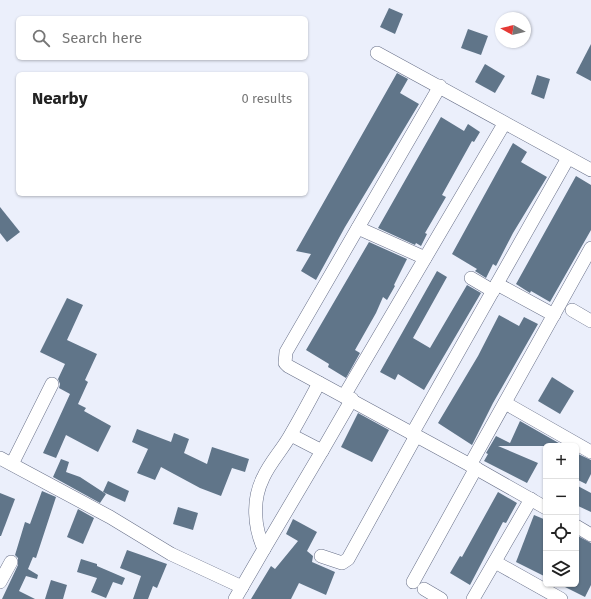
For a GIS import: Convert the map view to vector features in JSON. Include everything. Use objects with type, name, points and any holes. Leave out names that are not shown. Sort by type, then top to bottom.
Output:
[{"type":"street","points":[[377,52],[440,86],[504,124],[591,170]]},
{"type":"street","points":[[440,86],[285,358],[285,363],[543,506]]},
{"type":"street","points":[[235,599],[322,451],[348,398],[425,258],[504,124]]},
{"type":"street","points":[[321,556],[342,563],[348,559],[495,287],[568,158]]},
{"type":"street","points":[[358,228],[425,258]]},
{"type":"street","points":[[413,582],[505,403],[591,248]]},
{"type":"street","points":[[471,278],[495,287],[554,315]]},
{"type":"street","points":[[572,310],[591,321]]},
{"type":"street","points":[[264,548],[258,535],[255,522],[258,493],[263,478],[291,435],[319,383]]},
{"type":"street","points":[[12,464],[52,384]]},
{"type":"street","points":[[505,403],[591,452]]},
{"type":"street","points":[[291,435],[322,451]]},
{"type":"street","points":[[0,458],[110,517],[171,554],[242,587]]},
{"type":"street","points":[[473,599],[531,499]]},
{"type":"street","points":[[579,528],[591,535]]},
{"type":"street","points":[[0,582],[12,562]]},
{"type":"street","points":[[495,562],[561,599]]},
{"type":"street","points":[[424,589],[441,599]]},
{"type":"building","points":[[389,8],[403,14],[395,34],[380,27]]},
{"type":"building","points":[[468,29],[488,36],[481,55],[461,48]]},
{"type":"building","points":[[591,44],[591,81],[576,73]]},
{"type":"building","points":[[485,64],[505,76],[495,93],[475,82]]},
{"type":"building","points":[[397,73],[408,79],[400,93],[419,104],[345,227],[316,280],[301,271],[311,254],[296,251]]},
{"type":"building","points":[[537,75],[550,79],[544,99],[531,94]]},
{"type":"building","points":[[441,117],[464,131],[468,124],[480,132],[474,142],[472,141],[442,195],[446,197],[425,233],[427,234],[421,246],[416,243],[415,245],[378,228]]},
{"type":"building","points":[[513,143],[527,152],[521,162],[547,177],[513,233],[496,266],[493,264],[486,278],[475,271],[477,269],[452,254]]},
{"type":"building","points":[[576,176],[591,185],[591,230],[550,302],[531,291],[530,293],[516,284]]},
{"type":"building","points":[[0,207],[20,232],[7,242],[0,233]]},
{"type":"building","points":[[369,242],[407,259],[387,300],[383,297],[376,313],[355,350],[360,353],[346,378],[328,367],[329,364],[306,350]]},
{"type":"building","points":[[437,271],[447,277],[413,338],[430,348],[467,285],[481,293],[424,390],[398,374],[395,380],[380,372]]},
{"type":"building","points":[[67,298],[83,305],[67,340],[97,354],[85,380],[88,382],[78,404],[86,408],[84,411],[111,426],[98,452],[66,435],[56,458],[43,453],[70,394],[59,388],[60,384],[58,379],[65,364],[40,352]]},
{"type":"building","points":[[499,315],[519,326],[524,317],[538,324],[493,403],[472,445],[438,423],[478,356]]},
{"type":"building","points":[[552,377],[574,391],[560,414],[538,401]]},
{"type":"building","points":[[358,413],[389,430],[372,462],[341,447]]},
{"type":"building","points":[[520,421],[559,443],[543,443],[543,446],[498,446],[538,463],[527,483],[484,461],[488,454],[486,453],[496,436],[510,443]]},
{"type":"building","points":[[137,429],[171,442],[174,433],[189,439],[184,453],[207,464],[212,447],[249,459],[245,472],[232,468],[221,496],[200,488],[161,467],[155,480],[137,473],[148,449],[132,442]]},
{"type":"building","points":[[579,454],[591,460],[591,474],[586,484],[579,480]]},
{"type":"building","points":[[61,459],[69,462],[66,472],[80,477],[106,494],[100,503],[53,477]]},
{"type":"building","points":[[108,481],[129,491],[125,502],[103,492]]},
{"type":"building","points":[[579,487],[591,493],[591,512],[579,506]]},
{"type":"building","points":[[42,491],[56,497],[36,558],[33,557],[28,569],[38,575],[37,579],[26,576],[19,591],[35,599],[2,599],[18,565],[18,558],[15,555],[25,522],[30,524]]},
{"type":"building","points":[[498,492],[517,503],[506,523],[503,522],[470,585],[450,573],[460,556],[462,557]]},
{"type":"building","points":[[0,493],[15,499],[1,536],[0,536]]},
{"type":"building","points":[[178,507],[198,513],[193,530],[173,524]]},
{"type":"building","points":[[78,509],[94,518],[83,544],[67,537]]},
{"type":"building","points":[[534,515],[543,519],[543,576],[516,562]]},
{"type":"building","points":[[293,519],[317,532],[307,551],[313,556],[312,562],[335,572],[326,595],[299,583],[291,599],[251,599],[271,566],[275,569],[298,541],[286,534]]},
{"type":"building","points":[[579,537],[591,543],[591,585],[585,597],[565,587],[579,587]]},
{"type":"building","points":[[127,550],[167,564],[157,588],[153,586],[148,599],[133,599],[141,576],[120,568]]},
{"type":"building","points":[[81,559],[97,564],[97,566],[125,578],[122,585],[113,582],[106,598],[91,592],[97,578],[77,572]]},
{"type":"building","points":[[51,580],[67,585],[63,599],[45,599]]}]
